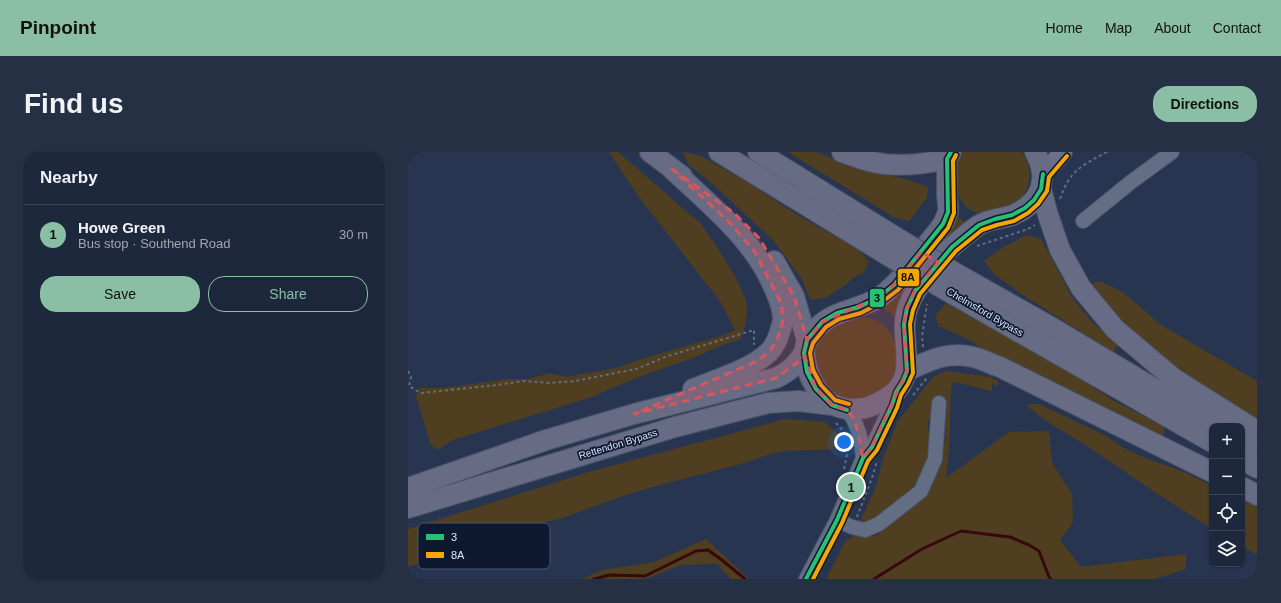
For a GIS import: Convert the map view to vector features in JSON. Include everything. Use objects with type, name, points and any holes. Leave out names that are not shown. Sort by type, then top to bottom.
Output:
[{"type":"highway","points":[[650,152],[734,213],[759,238],[781,272],[794,296],[806,346],[807,372],[816,389],[837,412]]},
{"type":"highway","name":"Chelmsford Bypass","points":[[719,152],[944,289],[1209,440]]},
{"type":"highway","name":"Chelmsford Bypass","points":[[758,152],[957,274],[1051,327],[1212,423]]},
{"type":"highway","points":[[408,488],[546,440],[634,414],[776,378],[788,372],[797,364],[806,346],[822,322],[838,313],[860,306],[879,297],[894,285],[943,224],[948,212],[949,155],[926,164],[903,166],[869,161],[842,152]]},
{"type":"highway","points":[[1035,152],[1048,215],[1060,250],[1081,288],[1116,329],[1173,378],[1257,431]]},
{"type":"highway","points":[[634,414],[757,361],[773,347],[778,337],[783,320],[781,304],[768,273],[755,252],[730,224],[672,169]]},
{"type":"highway","points":[[903,396],[903,382],[907,371],[904,324],[907,308],[915,291],[942,257],[979,225],[1012,215],[1025,208],[1034,200],[1042,181]]},
{"type":"highway","points":[[907,371],[934,358],[954,354],[974,357],[1000,367],[1209,471]]},
{"type":"highway","name":"Rettendon Bypass","points":[[408,508],[675,427],[768,403],[798,401],[837,412],[870,407],[903,396]]},
{"type":"highway","points":[[1245,442],[1257,448]]},
{"type":"highway","points":[[1245,461],[1257,468]]},
{"type":"highway","points":[[1245,489],[1257,495]]},
{"type":"main road","points":[[1042,181],[1063,152]]},
{"type":"street","points":[[1083,221],[1131,182],[1172,152]]},
{"type":"street","points":[[806,579],[838,520],[863,458],[872,447],[892,405],[903,396]]},
{"type":"street","points":[[838,520],[852,527],[866,530],[879,524],[920,491],[935,459],[939,403]]},
{"type":"street","points":[[837,412],[855,420],[859,431],[863,458]]},
{"type":"path","points":[[972,250],[979,245],[1028,229],[1042,221],[1060,199],[1065,185],[1073,173],[1107,152]]},
{"type":"path","points":[[903,396],[928,377],[922,336],[927,303]]},
{"type":"path","points":[[408,372],[411,377],[409,386],[421,393],[524,381],[550,383],[575,381],[636,369],[680,352],[754,330],[754,344],[757,361]]},
{"type":"path","points":[[837,412],[838,424],[846,433],[848,438]]},
{"type":"path","points":[[843,475],[849,442]]},
{"type":"path","points":[[852,527],[870,485],[879,457]]},
{"type":"highlighted area","points":[[672,169],[734,213],[759,238],[794,296],[807,340],[822,322],[879,297],[894,285],[921,252],[938,262],[915,291],[907,308],[904,324],[907,371],[872,447],[863,458],[855,420],[847,410],[832,405],[816,389],[805,357],[776,378],[634,414],[757,361],[770,351],[778,337],[783,320],[781,303],[755,252],[730,223]]},
{"type":"shaded area","points":[[609,152],[618,152],[701,224],[734,274],[746,300],[747,313],[741,339],[639,377],[595,396],[453,440],[437,450],[431,445],[416,397],[420,388],[443,388],[508,379],[529,379],[549,373],[567,377],[616,368],[651,356],[724,335],[735,330],[720,301],[638,196]]},
{"type":"shaded area","points":[[683,152],[701,156],[747,182],[799,216],[859,250],[869,262],[863,273],[856,276],[825,298],[810,300],[802,279],[773,240],[716,187],[688,164]]},
{"type":"shaded area","points":[[788,152],[815,152],[861,168],[909,180],[928,187],[927,198],[909,221],[894,217]]},
{"type":"shaded area","points":[[961,152],[1022,152],[1026,158],[1029,172],[1029,180],[1025,193],[1012,206],[988,213],[977,212],[967,207],[960,198],[956,188],[956,166]]},
{"type":"shaded area","points":[[954,214],[969,225],[897,319],[880,307]]},
{"type":"shaded area","points":[[1027,235],[1041,239],[1073,299],[1094,324],[1119,343],[1113,352],[1023,295],[994,274],[984,261],[1002,248]]},
{"type":"shaded area","points":[[1100,281],[1124,293],[1161,325],[1257,381],[1257,423],[1222,401],[1142,344],[1087,285]]},
{"type":"shaded area","points":[[946,303],[1009,336],[1072,373],[1116,402],[1164,426],[1164,435],[1158,439],[1014,362],[983,350],[972,341],[938,326],[936,315]]},
{"type":"shaded area","points":[[857,317],[874,320],[887,328],[894,341],[897,356],[895,372],[887,385],[875,395],[853,400],[840,397],[826,387],[815,363],[815,353],[821,338],[827,332],[833,327],[849,319]]},
{"type":"shaded area","points":[[947,371],[990,377],[999,382],[997,386],[992,384],[992,391],[954,382],[951,387],[949,451],[946,478],[1009,432],[1049,431],[1052,463],[1072,494],[1073,522],[1060,540],[1081,567],[1186,554],[1186,569],[1154,579],[826,579],[845,542],[853,536],[875,536],[883,531],[911,503],[942,456],[945,441],[947,403],[945,399],[939,399],[934,418],[928,420],[928,430],[936,435],[938,440],[920,479],[883,518],[867,524],[862,520],[875,489],[884,456],[898,421],[933,377]]},
{"type":"shaded area","points":[[1039,404],[1104,435],[1124,448],[1145,458],[1184,472],[1209,484],[1209,526],[1048,422],[1027,405]]},
{"type":"shaded area","points":[[785,419],[825,422],[840,436],[839,449],[785,451],[773,453],[745,463],[623,496],[559,519],[539,523],[427,523],[589,472]]},
{"type":"shaded area","points":[[1245,501],[1257,507],[1257,555],[1245,548]]},
{"type":"shaded area","points":[[418,526],[418,564],[408,567],[408,529]]},
{"type":"shaded area","points":[[706,539],[749,579],[731,579],[717,564],[681,565],[645,579],[582,579],[602,570],[654,562]]},
{"type":"waterway","points":[[874,579],[922,549],[961,531],[1010,537],[1029,545],[1039,551],[1051,579]]},
{"type":"waterway","points":[[594,579],[610,575],[645,576],[696,551],[708,550],[745,579]]},
{"type":"transit line","name":"3","points":[[847,410],[832,405],[816,389],[807,372],[804,353],[807,340],[822,322],[837,313],[859,307],[879,297],[894,285],[943,224],[948,212],[947,159],[951,152]]},
{"type":"transit line","name":"8A","points":[[849,404],[835,400],[821,385],[813,370],[810,353],[813,343],[826,327],[839,319],[861,313],[882,302],[898,290],[948,228],[954,213],[953,161],[956,155]]},
{"type":"transit line","name":"8A","points":[[813,579],[842,523],[868,461],[877,450],[897,408],[901,395],[913,373],[910,324],[913,310],[920,294],[956,251],[982,230],[1014,221],[1028,213],[1038,204],[1047,191],[1049,177],[1067,156]]},
{"type":"transit line","name":"3","points":[[806,579],[837,520],[863,458],[872,447],[892,405],[896,392],[907,371],[904,324],[907,308],[915,291],[952,247],[979,225],[1012,215],[1025,208],[1034,200],[1041,189],[1043,174]]},
{"type":"place","name":"Howe Green","points":[[851,487]]}]
